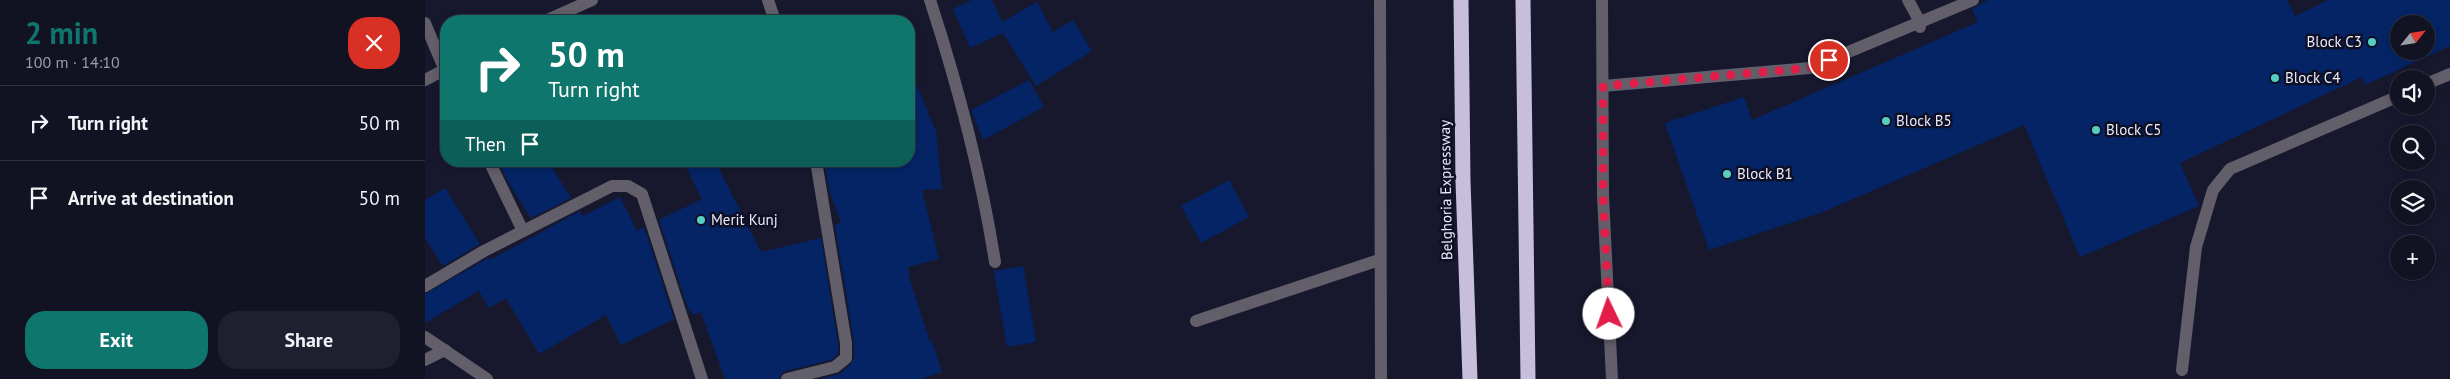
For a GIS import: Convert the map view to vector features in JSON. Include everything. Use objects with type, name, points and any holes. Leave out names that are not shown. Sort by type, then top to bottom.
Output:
[{"type":"highway","name":"Belghoria Expressway","points":[[1461,0],[1463,181],[1470,379]]},
{"type":"highway","points":[[1523,0],[1528,379]]},
{"type":"street","points":[[558,15],[592,0]]},
{"type":"street","points":[[768,0],[773,15]]},
{"type":"street","points":[[930,0],[955,75],[986,200],[995,262]]},
{"type":"street","points":[[1380,0],[1379,260],[1381,379]]},
{"type":"street","points":[[1602,0],[1603,196],[1612,379]]},
{"type":"street","points":[[1908,0],[1920,25]]},
{"type":"street","points":[[1603,86],[1810,68],[1920,25],[1973,0]]},
{"type":"street","points":[[425,23],[440,57]]},
{"type":"street","points":[[425,80],[440,73]]},
{"type":"street","points":[[2435,80],[2450,74]]},
{"type":"street","points":[[2182,370],[2196,247],[2213,190],[2218,183],[2230,169],[2390,100]]},
{"type":"street","points":[[492,167],[523,231]]},
{"type":"street","points":[[787,379],[835,367],[846,358],[846,343],[816,167]]},
{"type":"street","points":[[425,286],[484,251],[612,186],[628,186],[642,194],[702,379]]},
{"type":"street","points":[[1196,321],[1379,260]]},
{"type":"street","points":[[425,337],[487,379]]},
{"type":"street","points":[[425,360],[445,350]]},
{"type":"building","points":[[972,0],[992,0],[1002,22],[1037,2],[1053,32],[1073,20],[1092,51],[1036,86],[1003,33],[970,48],[953,9]]},
{"type":"building","points":[[1988,0],[2287,0],[2295,16],[2328,0],[2450,0],[2450,46],[2435,53],[2435,15],[2390,15],[2390,60],[2419,60],[2398,70],[2390,70],[2390,74],[2365,85],[2362,77],[2180,163],[2199,206],[2080,257],[2024,125],[1823,212],[1709,250],[1665,123],[1744,97],[1752,120],[1978,22],[1972,9]]},
{"type":"building","points":[[915,80],[936,132],[942,189],[922,190],[939,259],[908,267],[910,274],[908,274],[930,342],[932,341],[942,372],[921,379],[821,379],[840,374],[851,364],[854,358],[854,342],[835,225],[841,223],[830,193],[825,167],[915,167]]},
{"type":"building","points":[[1029,80],[1044,107],[983,140],[971,110]]},
{"type":"building","points":[[501,167],[552,167],[571,198],[531,218]]},
{"type":"building","points":[[686,167],[718,167],[761,252],[821,238],[838,344],[838,354],[831,360],[785,371],[779,379],[725,379],[701,312],[693,315],[691,310],[689,311],[659,220],[702,199]]},
{"type":"building","points":[[1229,180],[1249,217],[1201,243],[1181,206]]},
{"type":"building","points":[[445,188],[480,244],[443,266],[425,238],[425,200]]},
{"type":"building","points":[[620,197],[637,231],[644,227],[674,319],[621,345],[606,315],[539,354],[506,298],[489,308],[479,291],[425,323],[425,294],[488,258],[490,260],[580,211],[583,216]]},
{"type":"building","points":[[1023,266],[1036,342],[1007,347],[994,271]]},
{"type":"place","name":"Block C3","points":[[2372,42]]},
{"type":"place","name":"Block C4","points":[[2275,78]]},
{"type":"place","name":"Block B5","points":[[1886,121]]},
{"type":"place","name":"Block C5","points":[[2096,130]]},
{"type":"place","name":"Block B1","points":[[1727,174]]},
{"type":"place","name":"Merit Kunj","points":[[701,220]]},
{"type":"route","points":[[1609,314],[1603,196],[1603,86],[1810,68],[1829,60]]}]
